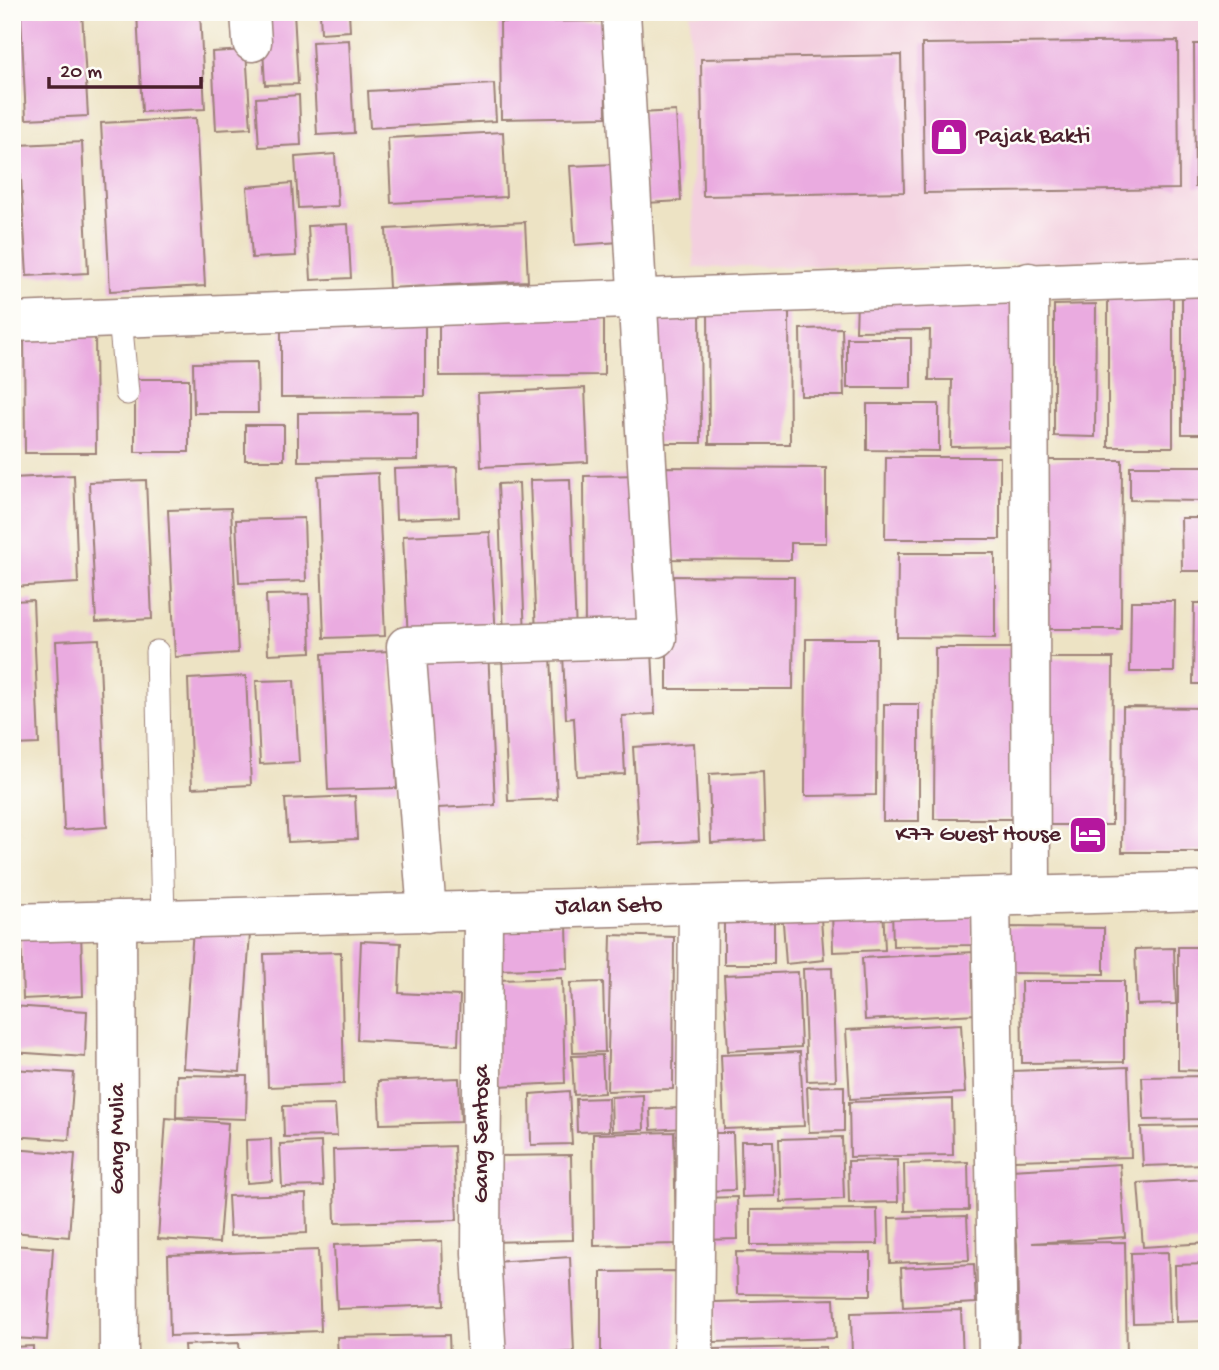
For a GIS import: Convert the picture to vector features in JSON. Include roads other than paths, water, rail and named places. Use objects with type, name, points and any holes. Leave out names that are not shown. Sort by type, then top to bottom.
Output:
[{"type":"street","points":[[427,913],[406,646],[657,638],[621,12]]},
{"type":"street","points":[[12,322],[1207,277]]},
{"type":"street","points":[[1029,282],[1031,896]]},
{"type":"street","name":"Jalan Seto","points":[[12,923],[1207,891]]},
{"type":"street","points":[[991,897],[998,1358]]},
{"type":"street","points":[[694,1358],[698,905]]},
{"type":"street","name":"Gang Sentosa","points":[[483,911],[481,1253],[487,1358]]},
{"type":"street","name":"Gang Mulia","points":[[117,920],[119,1358]]},
{"type":"lane","points":[[120,318],[127,393]]},
{"type":"lane","points":[[156,652],[163,920]]},
{"type":"place","name":"Pajak Bakti","points":[[949,137]]},
{"type":"place","name":"K77 Guest House","points":[[1088,835]]}]
